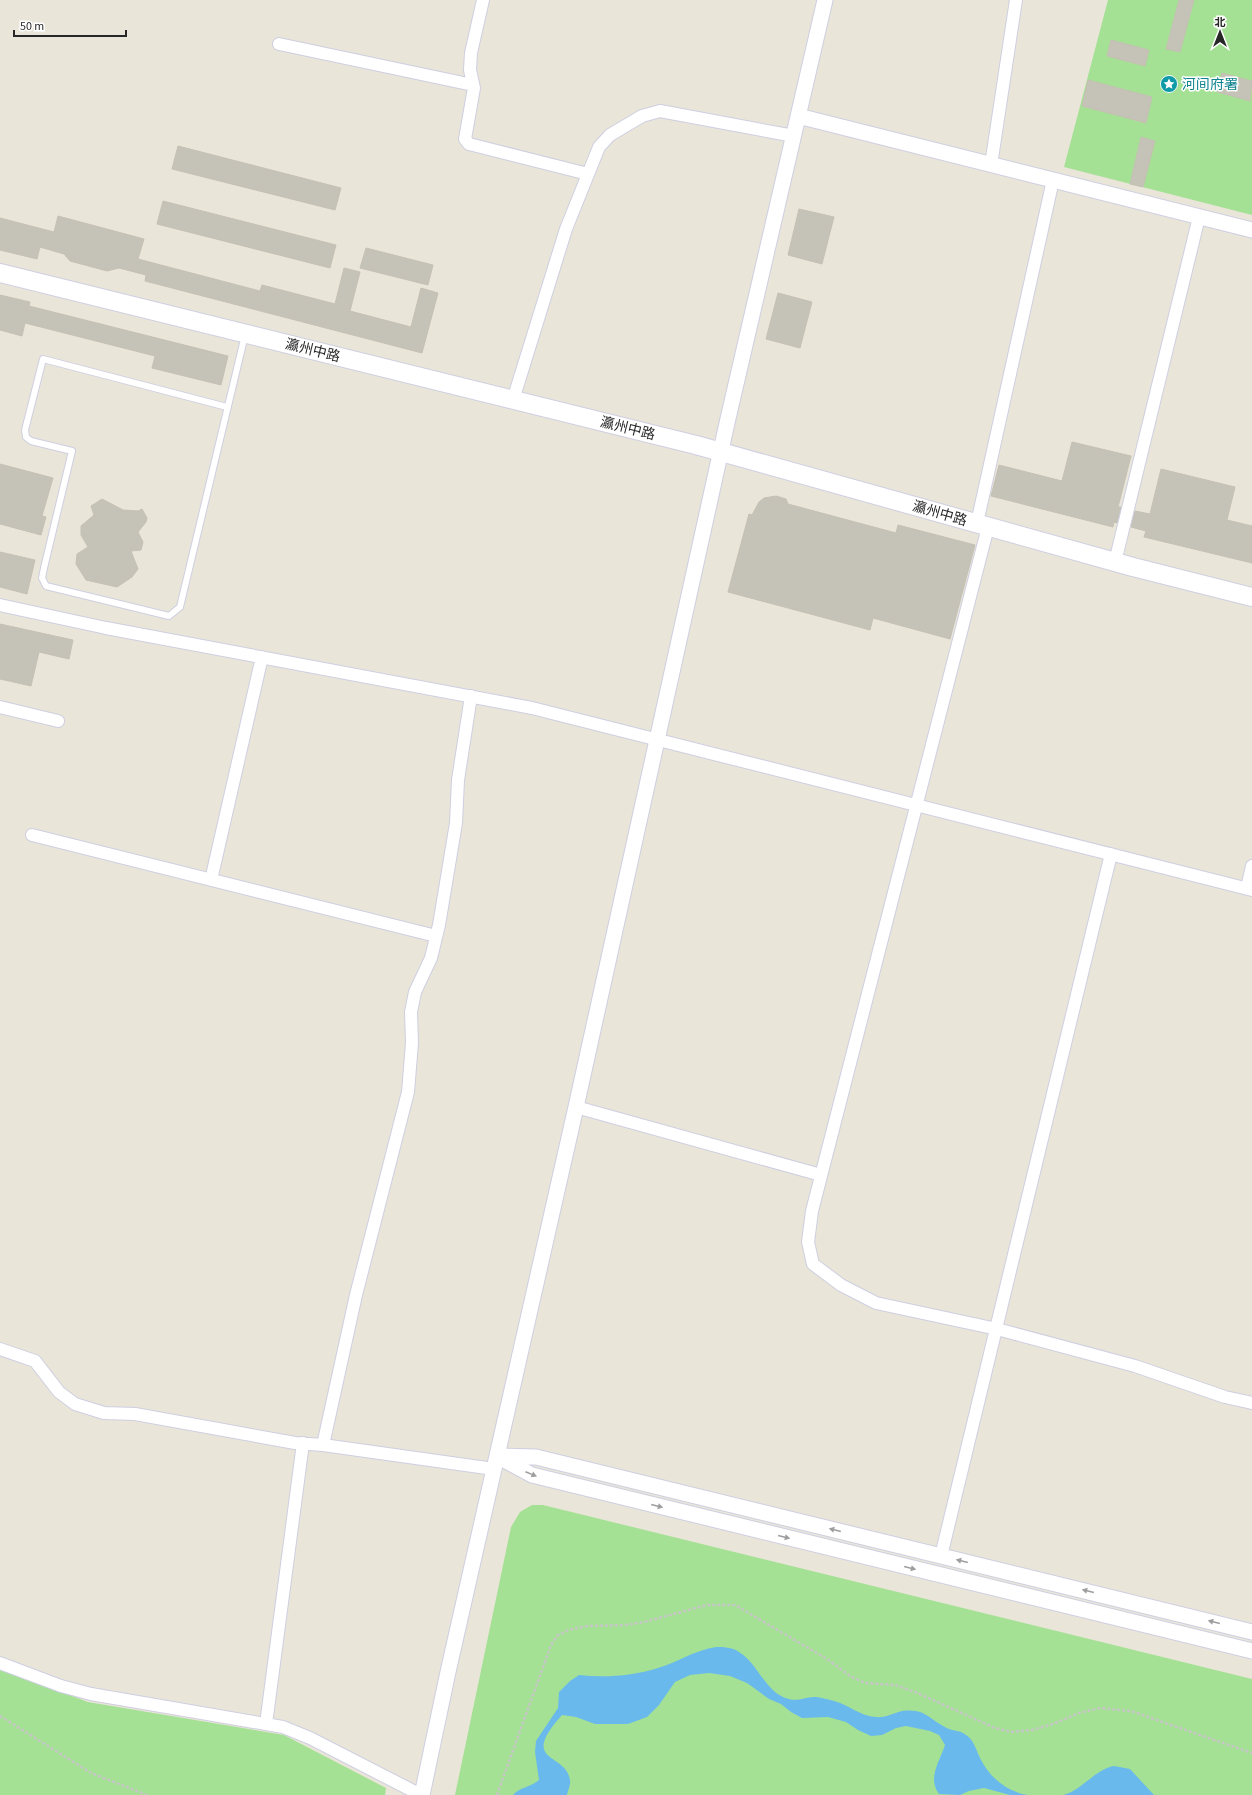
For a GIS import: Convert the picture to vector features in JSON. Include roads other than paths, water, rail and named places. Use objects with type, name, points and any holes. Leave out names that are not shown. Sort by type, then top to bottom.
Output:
[{"type":"main road","name":"瀛州中路","points":[[0,273],[721,452],[1115,562],[1252,597]]},
{"type":"street","points":[[483,0],[471,53],[470,70],[473,85],[472,103],[465,139],[469,144],[588,174]]},
{"type":"street","points":[[0,1663],[61,1686],[92,1694],[283,1727],[310,1738],[422,1795],[448,1672],[576,1107],[721,452],[825,0]]},
{"type":"street","points":[[991,165],[1016,0]]},
{"type":"street","points":[[280,44],[473,85]]},
{"type":"street","points":[[513,400],[566,229],[599,147],[610,135],[642,116],[660,111],[794,136]]},
{"type":"street","points":[[798,116],[1252,230]]},
{"type":"street","points":[[1053,180],[982,525],[916,805],[812,1211],[808,1242],[813,1264],[841,1285],[876,1302],[997,1329],[1135,1366],[1225,1397],[1252,1403]]},
{"type":"street","points":[[1115,562],[1199,217]]},
{"type":"street","points":[[0,605],[106,628],[532,708],[1249,889],[1252,866]]},
{"type":"street","points":[[211,880],[262,657]]},
{"type":"street","points":[[324,1445],[356,1295],[408,1092],[412,1043],[411,1012],[415,992],[431,958],[436,936],[456,823],[458,780],[471,696]]},
{"type":"street","points":[[0,707],[58,720]]},
{"type":"street","points":[[32,836],[436,936]]},
{"type":"street","points":[[942,1556],[1111,854]]},
{"type":"street","points":[[576,1107],[821,1175]]},
{"type":"street","points":[[0,1349],[35,1361],[59,1392],[75,1404],[104,1414],[135,1414],[303,1443],[495,1463],[532,1475],[1252,1651]]},
{"type":"street","points":[[266,1724],[303,1443]]},
{"type":"street","points":[[495,1463],[536,1457],[1252,1632]]},
{"type":"lane","points":[[227,407],[43,359],[25,430],[26,436],[31,441],[72,451],[42,578],[46,586],[169,616],[180,607],[245,334]]},
{"type":"water","points":[[716,1647],[730,1648],[739,1652],[746,1657],[774,1691],[789,1699],[796,1700],[816,1697],[839,1703],[865,1715],[876,1717],[886,1716],[902,1711],[917,1711],[923,1713],[943,1726],[969,1737],[984,1765],[994,1777],[1013,1791],[1028,1795],[1010,1795],[984,1788],[969,1791],[960,1795],[939,1794],[934,1782],[934,1776],[945,1745],[939,1735],[930,1731],[906,1726],[896,1728],[882,1735],[871,1736],[846,1722],[828,1717],[802,1718],[781,1704],[769,1699],[747,1683],[730,1676],[709,1673],[690,1675],[675,1682],[659,1705],[647,1717],[628,1724],[595,1724],[576,1717],[562,1715],[544,1742],[544,1750],[567,1771],[570,1785],[567,1795],[513,1795],[519,1790],[539,1780],[535,1752],[536,1741],[558,1708],[559,1692],[570,1681],[579,1675],[619,1676],[648,1671],[666,1666],[700,1651]]},
{"type":"water","points":[[1114,1766],[1130,1769],[1154,1795],[1063,1795],[1077,1789],[1101,1771]]},
{"type":"place","name":"河间府署","points":[[1169,84]]}]
